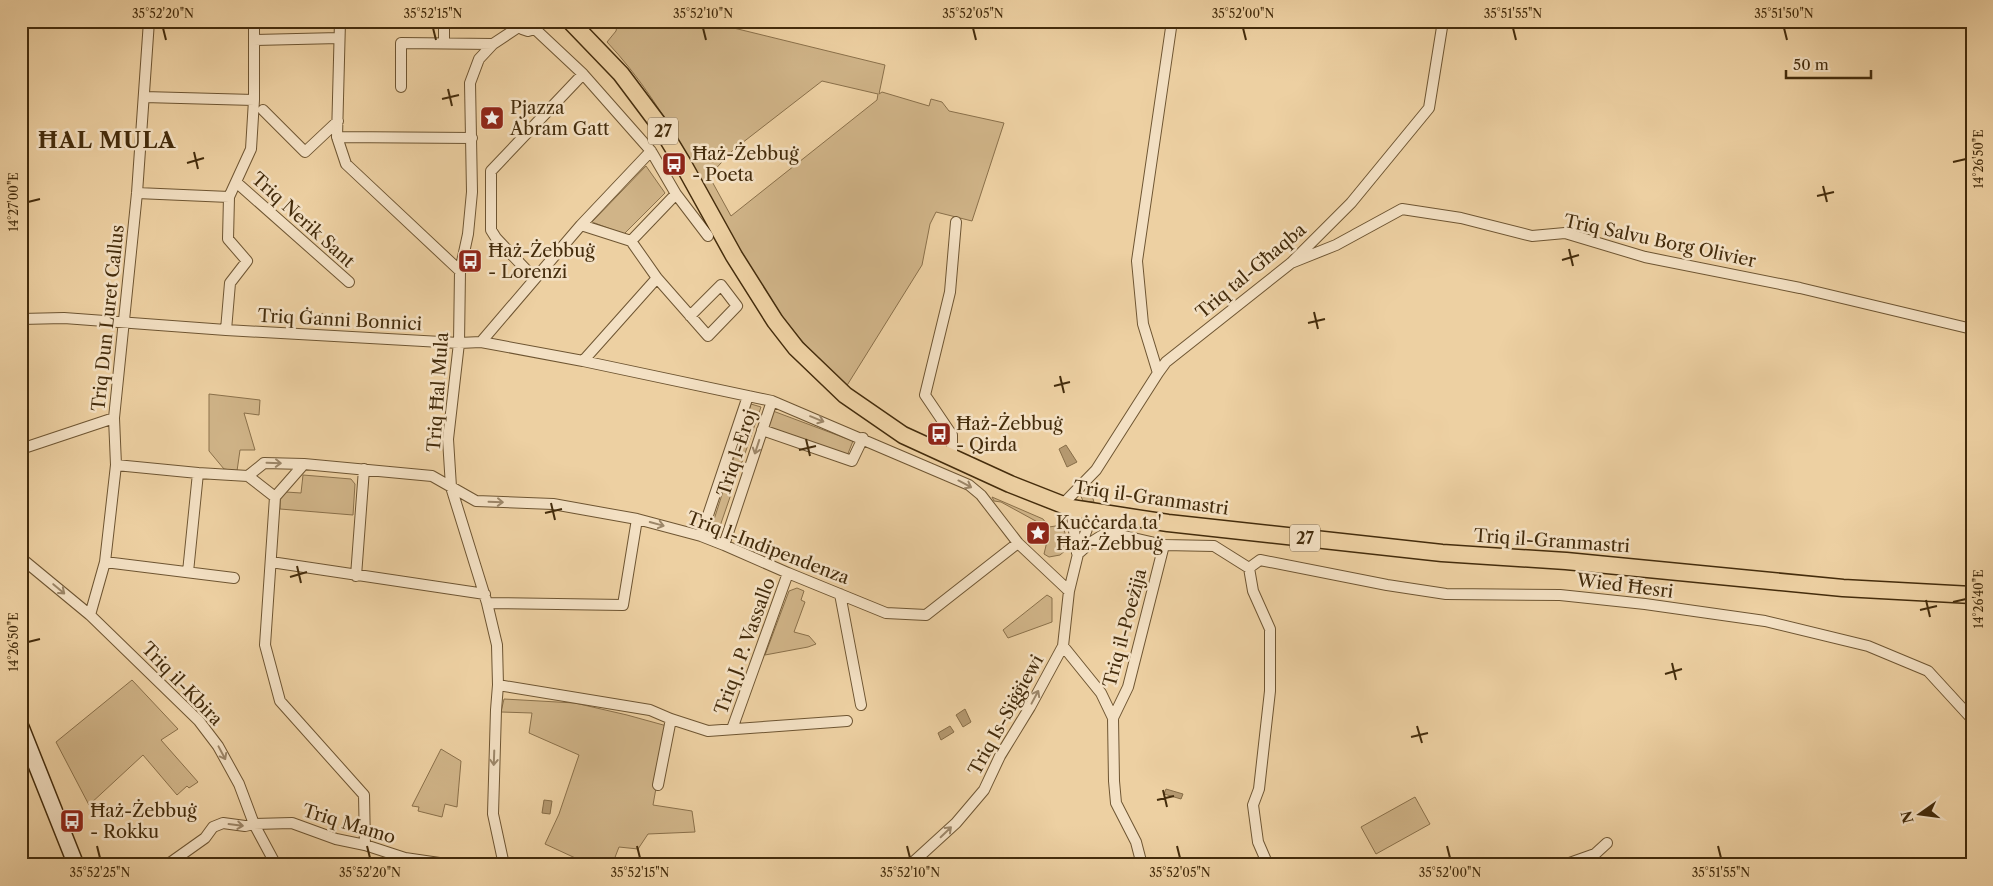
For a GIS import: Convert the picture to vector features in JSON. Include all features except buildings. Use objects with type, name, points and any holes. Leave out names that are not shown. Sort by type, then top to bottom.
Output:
[{"type":"main road","name":"Triq il-Granmastri","points":[[570,21],[620,74],[660,126],[734,256],[775,321],[796,348],[839,390],[903,435],[952,458],[1066,506],[1168,523],[1442,554],[1566,561],[1843,588],[1972,595]]},
{"type":"street","name":"Triq Dun Luret Callus","points":[[90,615],[105,562],[116,465],[114,418],[137,193],[150,21]]},
{"type":"street","points":[[226,330],[230,283],[247,261],[228,239],[229,197],[251,149],[254,100],[254,21]]},
{"type":"street","points":[[340,21],[337,137],[346,164],[460,272]]},
{"type":"street","points":[[444,21],[444,43]]},
{"type":"street","points":[[1158,373],[1142,324],[1137,261],[1172,21]]},
{"type":"street","name":"Triq tal-Għaqba","points":[[1066,506],[1096,470],[1166,362],[1291,263],[1351,203],[1429,108],[1442,21]]},
{"type":"street","points":[[519,24],[528,31],[539,24],[651,151],[676,194],[708,236]]},
{"type":"street","name":"Triq Ħal Mula","points":[[504,865],[493,814],[498,685],[497,645],[486,599],[451,487],[448,439],[459,343],[460,272],[468,234],[472,192],[470,83],[479,59],[493,44],[519,24]]},
{"type":"street","points":[[255,40],[339,38]]},
{"type":"street","points":[[401,87],[401,43],[493,44]]},
{"type":"street","points":[[534,278],[496,238],[491,230],[491,171],[583,74]]},
{"type":"street","points":[[144,98],[254,100]]},
{"type":"street","points":[[263,110],[306,152],[338,121]]},
{"type":"street","points":[[337,137],[472,138]]},
{"type":"street","points":[[481,342],[580,225],[651,151]]},
{"type":"street","name":"Triq Nerik Sant","points":[[236,182],[349,282]]},
{"type":"street","name":"Triq Nerik Sant","points":[[137,193],[229,197]]},
{"type":"street","points":[[631,241],[676,194]]},
{"type":"street","name":"Triq Salvu Borg Olivier","points":[[1291,263],[1336,245],[1402,209],[1461,218],[1532,236],[1565,233],[1645,257],[1800,288],[1972,329]]},
{"type":"street","points":[[952,458],[952,435],[925,395],[950,292],[956,222]]},
{"type":"street","points":[[580,225],[631,241],[657,278],[684,306],[690,316],[708,336],[737,306],[721,285],[690,316]]},
{"type":"street","points":[[582,360],[657,278]]},
{"type":"street","name":"Triq Ġanni Bonnici","points":[[21,319],[64,318],[226,330],[459,343],[481,342],[582,360],[772,401],[863,438],[969,485],[981,495],[1018,543],[1069,591]]},
{"type":"street","name":"Triq l-Eroj","points":[[701,536],[748,396]]},
{"type":"street","name":"Triq l-Eroj","points":[[724,545],[772,401]]},
{"type":"street","points":[[21,449],[114,418]]},
{"type":"street","points":[[762,430],[852,461],[863,438]]},
{"type":"street","name":"Triq l-Indipendenza","points":[[248,476],[264,462],[432,476],[476,501],[553,504],[638,519],[701,536],[886,612],[926,615],[1018,543]]},
{"type":"street","points":[[304,464],[275,498],[265,645],[280,701],[364,795],[365,845]]},
{"type":"street","points":[[116,465],[248,476],[275,498]]},
{"type":"street","points":[[356,576],[364,469]]},
{"type":"street","points":[[188,572],[198,473]]},
{"type":"street","name":"Triq Is-Siġġiewi","points":[[1066,506],[1078,554]]},
{"type":"street","name":"Triq Is-Siġġiewi","points":[[910,865],[956,823],[984,790],[1000,756],[1030,707],[1063,646],[1069,591],[1078,554],[1093,512]]},
{"type":"street","points":[[271,562],[486,599],[623,605],[638,519]]},
{"type":"street","points":[[1078,554],[1101,536],[1116,534],[1164,545],[1214,546],[1249,568],[1253,590],[1270,629],[1270,690],[1259,789],[1253,805],[1258,842],[1268,865]]},
{"type":"street","name":"Triq il-Poeżija","points":[[1113,718],[1128,687],[1164,545]]},
{"type":"street","name":"Triq il-Kbira","points":[[21,558],[90,615],[199,721],[218,746],[238,784],[254,824],[276,865]]},
{"type":"street","name":"Wied Ħesri","points":[[1249,568],[1260,560],[1386,586],[1446,594],[1560,595],[1765,620],[1868,646],[1928,671],[1972,719]]},
{"type":"street","points":[[105,562],[234,578]]},
{"type":"street","name":"Triq J. P. Vassallo","points":[[732,729],[788,573]]},
{"type":"street","points":[[840,594],[862,704]]},
{"type":"street","points":[[1063,646],[1101,693],[1113,718],[1116,803],[1136,842],[1142,865]]},
{"type":"street","points":[[498,685],[650,710],[708,731],[847,720]]},
{"type":"street","points":[[658,785],[671,719]]},
{"type":"street","points":[[21,727],[76,865]]},
{"type":"street","name":"Triq Mamo","points":[[167,865],[206,838],[213,827],[223,824],[245,826],[292,823],[336,839],[365,845],[408,861],[453,865]]},
{"type":"street","points":[[1564,865],[1595,854],[1607,844]]},
{"type":"shaded area","points":[[618,21],[705,21],[885,65],[879,94],[882,92],[929,106],[931,99],[942,102],[949,111],[1004,123],[972,221],[936,212],[930,224],[922,265],[846,387],[797,334],[765,291],[737,246],[669,125],[630,68],[607,42],[616,31]],"holes":[[[822,81],[878,94],[877,100],[731,216],[709,176],[733,150]]]},
{"type":"shaded area","points":[[646,166],[665,193],[624,234],[592,222]]},
{"type":"shaded area","points":[[322,313],[333,322],[331,325],[316,324],[314,322]]},
{"type":"shaded area","points":[[209,394],[260,400],[259,415],[244,413],[255,450],[240,450],[237,471],[224,469],[209,451]]},
{"type":"shaded area","points":[[751,404],[761,407],[718,532],[711,529]]},
{"type":"shaded area","points":[[773,411],[853,441],[847,456],[768,427]]},
{"type":"shaded area","points":[[1066,445],[1077,462],[1067,467],[1059,449]]},
{"type":"shaded area","points":[[303,475],[351,479],[355,484],[353,515],[280,509],[280,498],[286,492],[301,493]]},
{"type":"shaded area","points":[[1089,486],[1094,502],[1083,501],[1080,494]]},
{"type":"shaded area","points":[[992,497],[1043,519],[1049,527],[1062,525],[1065,533],[1066,550],[1060,555],[1049,557],[1044,554],[1049,533],[1043,525],[1001,502],[994,501]]},
{"type":"shaded area","points":[[797,588],[804,591],[801,600],[805,602],[794,632],[809,636],[816,644],[765,655],[789,591]]},
{"type":"shaded area","points":[[1047,595],[1052,598],[1052,622],[1008,638],[1003,630]]},
{"type":"shaded area","points":[[132,680],[178,729],[161,740],[198,782],[189,788],[187,786],[177,795],[143,755],[89,805],[56,742]]},
{"type":"shaded area","points":[[504,699],[575,703],[667,726],[653,805],[692,811],[695,832],[648,834],[638,849],[619,847],[612,865],[592,865],[545,844],[559,814],[579,755],[529,733],[532,713],[501,712]]},
{"type":"shaded area","points":[[965,709],[971,722],[963,727],[956,715]]},
{"type":"shaded area","points":[[950,726],[954,732],[941,740],[938,733]]},
{"type":"shaded area","points":[[441,749],[461,761],[457,807],[445,804],[442,817],[418,811],[419,807],[412,806]]},
{"type":"shaded area","points":[[1166,789],[1183,794],[1181,799],[1164,794]]},
{"type":"shaded area","points":[[1415,797],[1430,824],[1376,854],[1361,827]]},
{"type":"shaded area","points":[[544,800],[552,801],[550,814],[542,813]]},
{"type":"place","name":"Pjazza Abram Gatt","points":[[492,118]]},
{"type":"place","name":"Ħaż-Żebbuġ - Poeta","points":[[674,164]]},
{"type":"place","name":"Ħaż-Żebbuġ - Lorenzi","points":[[470,261]]},
{"type":"place","name":"Ħaż-Żebbuġ - Qirda","points":[[939,434]]},
{"type":"place","name":"Kuċċarda ta' Ħaż-Żebbuġ","points":[[1038,533]]},
{"type":"place","name":"Ħaż-Żebbuġ - Rokku","points":[[72,821]]},
{"type":"district","name":"ĦAL MULA","points":[[107,140]]}]
